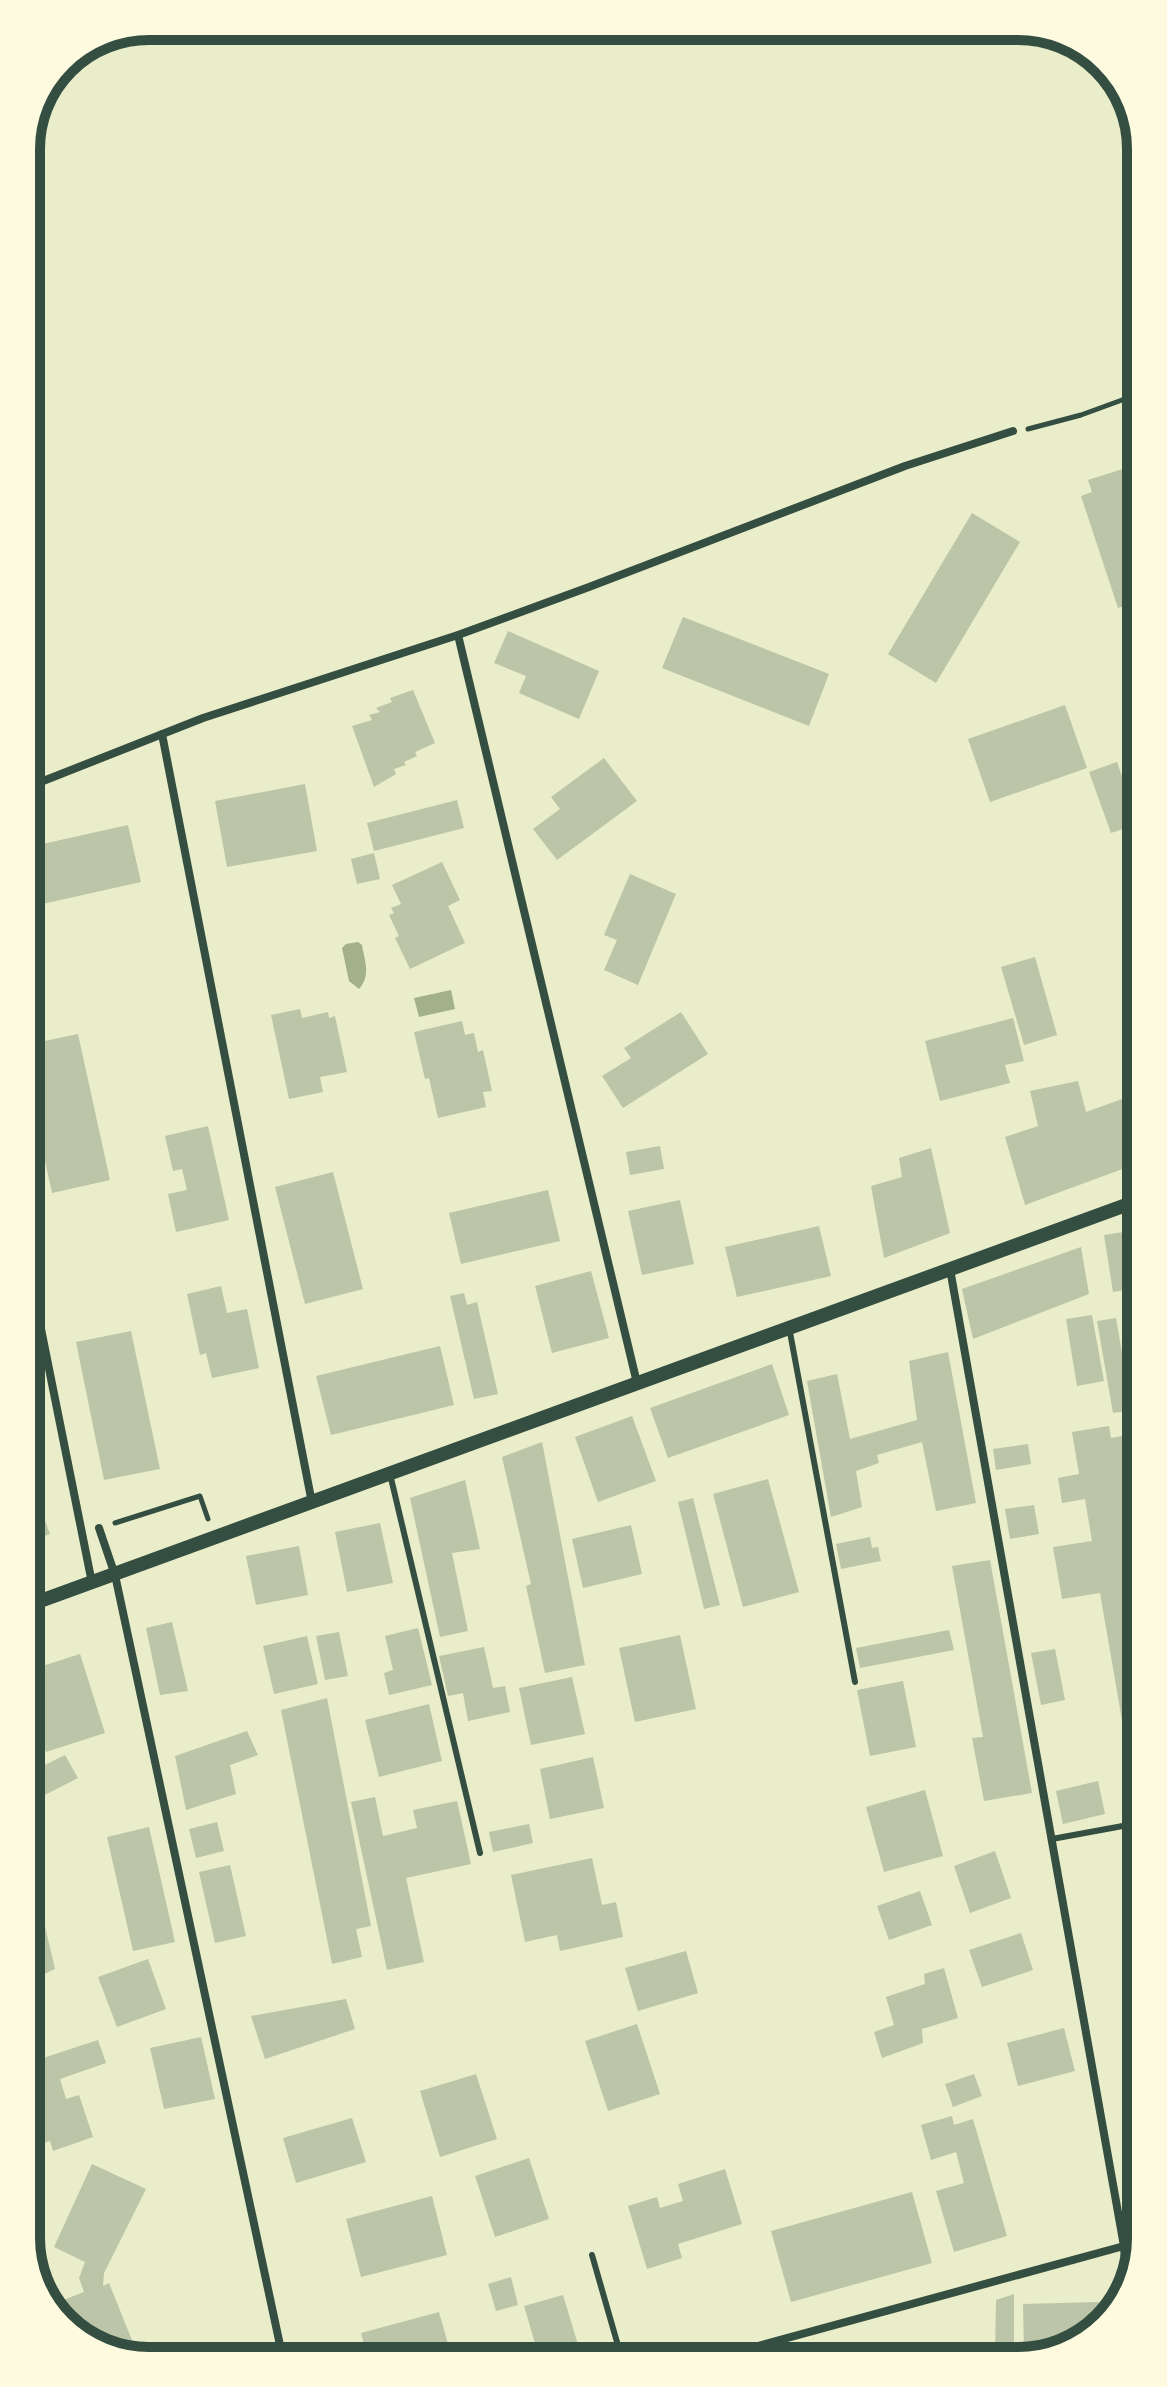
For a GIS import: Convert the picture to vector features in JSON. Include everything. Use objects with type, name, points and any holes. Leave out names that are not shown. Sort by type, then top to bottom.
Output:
[{"type":"street","points":[[40,783],[162,734],[458,635],[905,466],[1013,431]]},
{"type":"street","points":[[458,635],[637,1383]]},
{"type":"street","points":[[162,734],[312,1503]]},
{"type":"street","points":[[40,1601],[1127,1205]]},
{"type":"street","points":[[950,1269],[1125,2257]]},
{"type":"street","points":[[40,1324],[92,1583]]},
{"type":"street","points":[[99,1528],[115,1575],[280,2347]]},
{"type":"street","points":[[754,2347],[1124,2246]]},
{"type":"lane","points":[[789,1327],[855,1682]]},
{"type":"lane","points":[[390,1474],[480,1853]]},
{"type":"lane","points":[[1052,1839],[1127,1825]]},
{"type":"lane","points":[[592,2255],[618,2347]]},
{"type":"path","points":[[1013,431],[1081,415],[1127,398]]},
{"type":"path","points":[[99,1528],[200,1496],[208,1519]]},
{"type":"shaded area","points":[[358,942],[362,945],[366,968],[365,979],[359,989],[349,981],[342,948]]},
{"type":"shaded area","points":[[451,990],[455,1009],[419,1017],[414,998]]},
{"type":"building","points":[[1126,468],[1127,605],[1118,608],[1081,496],[1092,492],[1088,480]]},
{"type":"building","points":[[972,513],[1020,542],[936,683],[888,654]]},
{"type":"building","points":[[683,617],[829,674],[809,726],[662,668]]},
{"type":"building","points":[[508,631],[599,671],[579,719],[519,693],[526,676],[494,663]]},
{"type":"building","points":[[413,690],[435,743],[415,752],[417,756],[404,762],[406,765],[394,769],[396,774],[374,787],[352,726],[372,720],[369,715],[380,712],[376,708],[392,702],[390,698]]},
{"type":"building","points":[[1065,705],[1087,768],[990,802],[968,739]]},
{"type":"building","points":[[604,758],[637,801],[557,860],[533,829],[560,809],[551,797]]},
{"type":"building","points":[[1117,762],[1127,790],[1127,828],[1111,833],[1089,772]]},
{"type":"building","points":[[305,784],[317,851],[227,867],[215,801]]},
{"type":"building","points":[[457,800],[464,828],[374,851],[367,823]]},
{"type":"building","points":[[128,825],[141,882],[40,905],[40,845]]},
{"type":"building","points":[[374,853],[380,879],[357,884],[351,859]]},
{"type":"building","points":[[442,862],[460,900],[448,906],[465,943],[410,969],[395,938],[399,936],[389,915],[394,913],[391,908],[401,904],[392,885]]},
{"type":"building","points":[[630,874],[676,894],[638,985],[604,970],[617,940],[604,935]]},
{"type":"building","points":[[1035,957],[1057,1035],[1024,1045],[1001,967]]},
{"type":"building","points":[[300,1009],[302,1018],[328,1012],[329,1018],[335,1016],[347,1072],[320,1077],[323,1092],[289,1099],[271,1015]]},
{"type":"building","points":[[681,1012],[708,1054],[623,1108],[602,1076],[631,1058],[624,1048]]},
{"type":"building","points":[[1013,1018],[1024,1061],[1005,1065],[1010,1083],[940,1101],[925,1041]]},
{"type":"building","points":[[462,1021],[465,1035],[474,1033],[478,1052],[483,1050],[492,1091],[483,1092],[486,1107],[438,1118],[414,1032]]},
{"type":"building","points":[[78,1034],[110,1180],[52,1193],[40,1138],[40,1042]]},
{"type":"building","points":[[1078,1081],[1086,1112],[1127,1097],[1127,1167],[1025,1205],[1005,1137],[1038,1126],[1030,1091]]},
{"type":"building","points":[[208,1126],[229,1220],[176,1232],[168,1194],[187,1190],[182,1169],[173,1171],[165,1136]]},
{"type":"building","points":[[660,1146],[664,1169],[630,1175],[626,1152]]},
{"type":"building","points":[[931,1148],[950,1233],[884,1258],[871,1186],[902,1177],[899,1158]]},
{"type":"building","points":[[333,1172],[363,1289],[305,1304],[275,1187]]},
{"type":"building","points":[[548,1190],[560,1241],[461,1264],[449,1213]]},
{"type":"building","points":[[680,1200],[694,1264],[642,1275],[628,1211]]},
{"type":"building","points":[[819,1226],[831,1276],[737,1297],[725,1247]]},
{"type":"building","points":[[1127,1232],[1127,1290],[1113,1292],[1104,1235]]},
{"type":"building","points":[[1081,1247],[1089,1294],[973,1339],[962,1289]]},
{"type":"building","points":[[591,1271],[609,1338],[552,1353],[535,1286]]},
{"type":"building","points":[[221,1286],[227,1313],[247,1309],[259,1368],[212,1378],[206,1353],[200,1355],[187,1294]]},
{"type":"building","points":[[464,1293],[467,1305],[477,1302],[498,1394],[474,1399],[450,1296]]},
{"type":"building","points":[[1092,1315],[1104,1381],[1077,1386],[1066,1319]]},
{"type":"building","points":[[1116,1318],[1127,1381],[1127,1411],[1113,1413],[1097,1321]]},
{"type":"building","points":[[131,1331],[160,1469],[104,1480],[76,1342]]},
{"type":"building","points":[[440,1346],[454,1405],[331,1435],[316,1376]]},
{"type":"building","points":[[948,1352],[976,1503],[936,1511],[922,1442],[877,1455],[879,1463],[856,1471],[862,1507],[831,1517],[807,1381],[837,1374],[850,1439],[917,1420],[909,1361]]},
{"type":"building","points":[[772,1364],[789,1415],[668,1458],[650,1408]]},
{"type":"building","points":[[632,1416],[656,1481],[598,1502],[575,1437]]},
{"type":"building","points":[[1109,1426],[1111,1438],[1127,1435],[1127,1513],[1124,1513],[1127,1531],[1127,1725],[1123,1726],[1100,1593],[1062,1599],[1053,1547],[1092,1541],[1085,1499],[1062,1503],[1058,1478],[1079,1474],[1072,1432]]},
{"type":"building","points":[[542,1442],[585,1665],[545,1673],[526,1586],[531,1584],[502,1457]]},
{"type":"building","points":[[1028,1444],[1031,1464],[996,1470],[993,1449]]},
{"type":"building","points":[[768,1479],[799,1592],[743,1607],[713,1494]]},
{"type":"building","points":[[465,1480],[480,1549],[452,1553],[468,1631],[440,1637],[410,1498]]},
{"type":"building","points":[[693,1498],[720,1605],[704,1609],[678,1502]]},
{"type":"building","points":[[1034,1505],[1039,1534],[1010,1539],[1005,1509]]},
{"type":"building","points":[[40,1507],[50,1534],[40,1538]]},
{"type":"building","points":[[380,1523],[393,1583],[347,1592],[335,1532]]},
{"type":"building","points":[[631,1525],[642,1574],[583,1588],[572,1539]]},
{"type":"building","points":[[870,1537],[872,1548],[878,1547],[881,1561],[841,1569],[836,1544]]},
{"type":"building","points":[[299,1546],[308,1595],[256,1605],[246,1556]]},
{"type":"building","points":[[990,1560],[1032,1793],[984,1801],[972,1738],[983,1737],[952,1566]]},
{"type":"building","points":[[172,1622],[188,1691],[160,1695],[146,1628]]},
{"type":"building","points":[[418,1628],[432,1685],[389,1695],[384,1673],[393,1670],[385,1636]]},
{"type":"building","points":[[949,1630],[954,1650],[860,1668],[856,1648]]},
{"type":"building","points":[[339,1632],[348,1676],[325,1680],[316,1636]]},
{"type":"building","points":[[680,1635],[696,1709],[635,1722],[619,1648]]},
{"type":"building","points":[[307,1636],[318,1684],[274,1694],[263,1646]]},
{"type":"building","points":[[484,1647],[493,1688],[505,1686],[510,1712],[468,1721],[463,1693],[448,1696],[439,1656]]},
{"type":"building","points":[[1055,1649],[1065,1700],[1041,1705],[1031,1653]]},
{"type":"building","points":[[80,1654],[105,1733],[46,1752],[40,1733],[40,1667]]},
{"type":"building","points":[[572,1677],[585,1734],[531,1745],[519,1688]]},
{"type":"building","points":[[903,1681],[916,1747],[870,1756],[857,1690]]},
{"type":"building","points":[[327,1698],[371,1926],[356,1929],[362,1957],[332,1964],[281,1710]]},
{"type":"building","points":[[429,1704],[442,1761],[379,1777],[365,1720]]},
{"type":"building","points":[[247,1731],[258,1755],[230,1765],[236,1794],[186,1810],[175,1756]]},
{"type":"building","points":[[65,1755],[78,1778],[40,1797],[40,1768]]},
{"type":"building","points":[[593,1757],[604,1808],[550,1819],[540,1769]]},
{"type":"building","points":[[1098,1781],[1105,1814],[1063,1824],[1056,1791]]},
{"type":"building","points":[[925,1790],[943,1856],[884,1872],[866,1807]]},
{"type":"building","points":[[375,1797],[383,1836],[417,1828],[413,1810],[457,1801],[471,1864],[406,1878],[424,1962],[387,1970],[351,1802]]},
{"type":"building","points":[[217,1822],[224,1851],[196,1858],[189,1829]]},
{"type":"building","points":[[529,1824],[533,1843],[493,1852],[489,1832]]},
{"type":"building","points":[[149,1827],[175,1942],[133,1951],[107,1837]]},
{"type":"building","points":[[995,1851],[1011,1898],[970,1913],[954,1866]]},
{"type":"building","points":[[592,1858],[602,1905],[616,1902],[623,1937],[560,1951],[557,1935],[525,1942],[511,1875]]},
{"type":"building","points":[[230,1865],[246,1936],[215,1943],[199,1872]]},
{"type":"building","points":[[920,1891],[932,1925],[889,1940],[877,1906]]},
{"type":"building","points":[[40,1905],[55,1969],[40,1976]]},
{"type":"building","points":[[1021,1933],[1033,1970],[982,1987],[969,1950]]},
{"type":"building","points":[[686,1951],[698,1993],[638,2011],[625,1968]]},
{"type":"building","points":[[148,1959],[166,2009],[117,2027],[98,1977]]},
{"type":"building","points":[[944,1968],[958,2018],[922,2029],[923,2043],[882,2058],[874,2032],[894,2025],[886,1997],[925,1984],[924,1974]]},
{"type":"building","points":[[346,1999],[355,2029],[265,2059],[251,2016]]},
{"type":"building","points":[[637,2024],[660,2094],[608,2111],[585,2041]]},
{"type":"building","points":[[1064,2028],[1075,2071],[1018,2086],[1007,2043]]},
{"type":"building","points":[[201,2037],[215,2099],[164,2109],[150,2048]]},
{"type":"building","points":[[98,2040],[106,2063],[60,2079],[66,2099],[79,2095],[93,2137],[53,2151],[50,2141],[40,2144],[40,2059]]},
{"type":"building","points":[[476,2074],[497,2139],[440,2157],[420,2091]]},
{"type":"building","points":[[974,2074],[982,2096],[953,2107],[945,2084]]},
{"type":"building","points":[[952,2116],[954,2125],[973,2119],[1007,2236],[954,2252],[936,2191],[964,2183],[956,2152],[931,2160],[921,2125]]},
{"type":"building","points":[[352,2118],[366,2162],[296,2183],[283,2138]]},
{"type":"building","points":[[529,2158],[549,2219],[495,2237],[475,2176]]},
{"type":"building","points":[[92,2164],[146,2189],[104,2273],[103,2286],[109,2283],[134,2346],[88,2329],[62,2304],[60,2301],[84,2292],[79,2278],[85,2262],[54,2247]]},
{"type":"building","points":[[725,2169],[742,2224],[678,2244],[682,2258],[647,2269],[628,2206],[657,2197],[660,2208],[683,2201],[678,2184]]},
{"type":"building","points":[[912,2192],[932,2263],[791,2302],[771,2231]]},
{"type":"building","points":[[432,2196],[447,2255],[361,2277],[346,2219]]},
{"type":"building","points":[[511,2277],[518,2305],[496,2311],[488,2284]]},
{"type":"building","points":[[1014,2294],[1014,2347],[995,2347],[996,2300]]},
{"type":"building","points":[[563,2295],[579,2347],[536,2347],[524,2306]]},
{"type":"building","points":[[1099,2302],[1099,2311],[1084,2325],[1060,2339],[1024,2346],[1023,2304]]},
{"type":"building","points":[[439,2312],[449,2347],[365,2347],[361,2333]]}]
